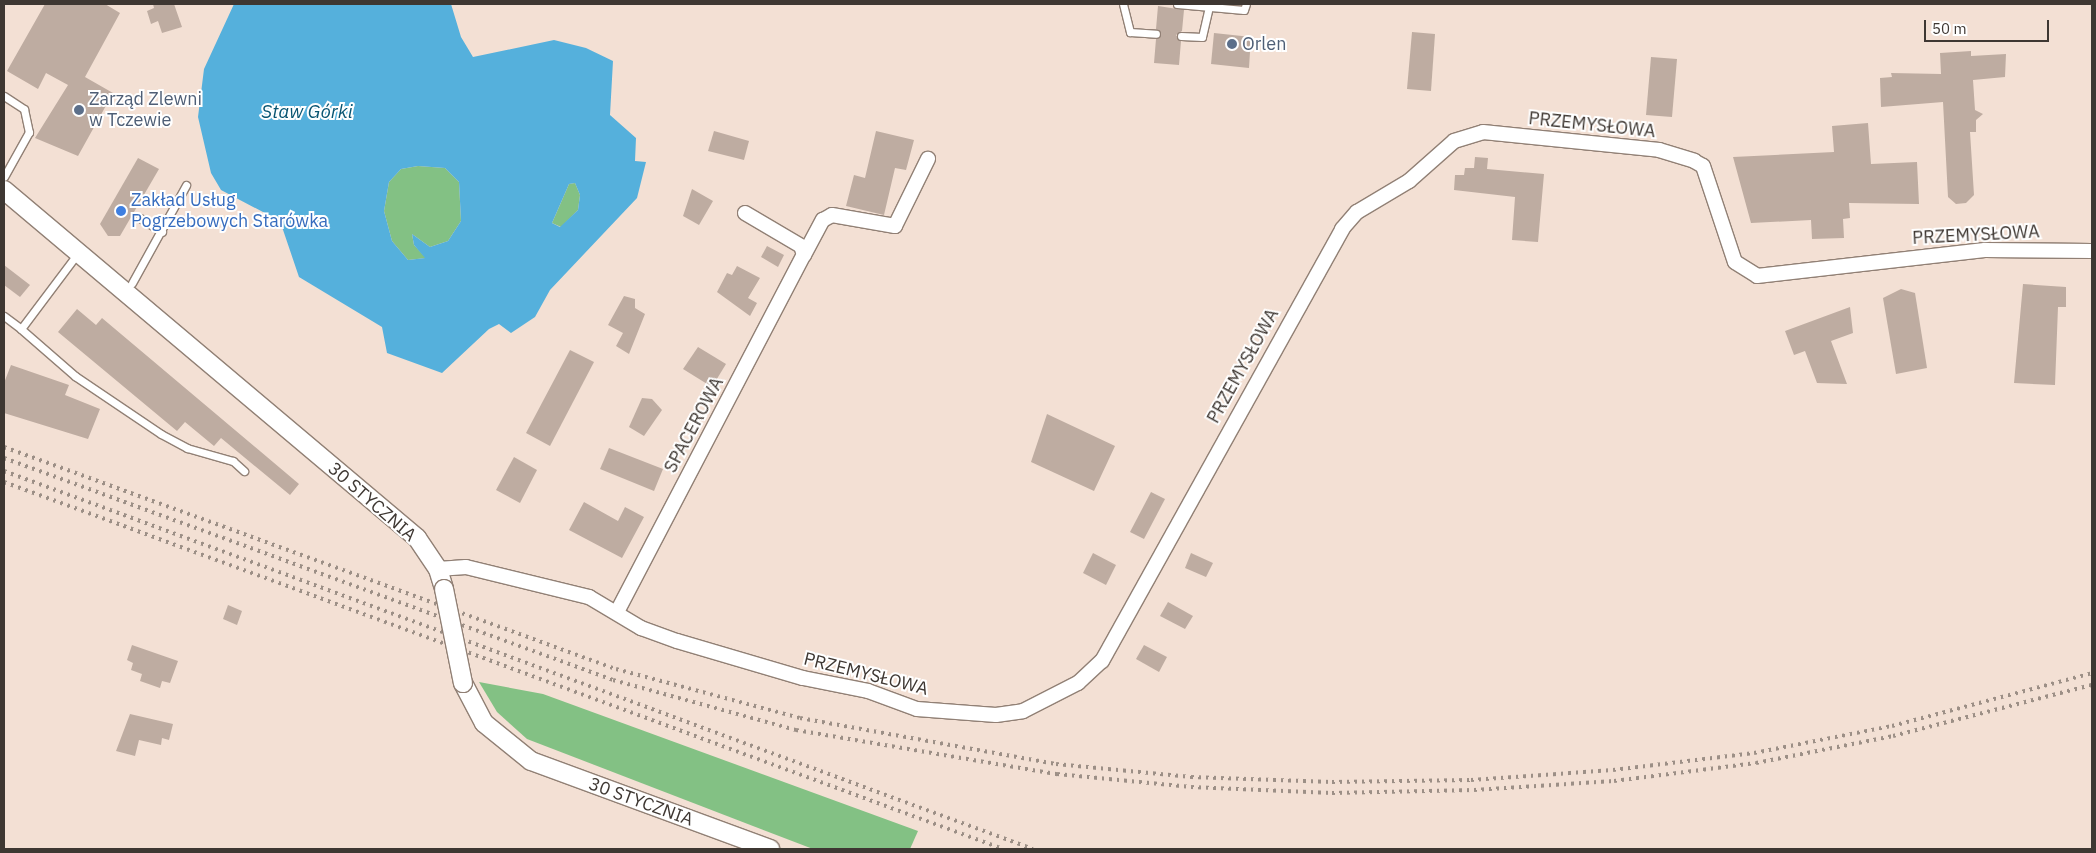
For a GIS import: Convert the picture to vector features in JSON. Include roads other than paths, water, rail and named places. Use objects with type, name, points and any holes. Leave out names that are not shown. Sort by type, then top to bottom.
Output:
[{"type":"street","name":"PRZEMYSŁOWA","points":[[438,569],[466,567],[589,596],[641,628],[677,641],[803,678],[868,691],[917,709],[996,715],[1023,711],[1078,683],[1102,661],[1132,611],[1257,375],[1342,229],[1357,212],[1409,181],[1454,142],[1483,132],[1659,150],[1694,161],[1703,166],[1735,262],[1757,276],[1985,250],[2092,251]]},
{"type":"street","name":"SPACEROWA","points":[[617,612],[823,220],[832,215],[895,226],[928,159]]},
{"type":"street","name":"30 STYCZNIA","points":[[4,190],[417,538],[438,569],[464,683],[484,723],[531,760],[770,849]]},
{"type":"street","points":[[745,213],[801,246],[804,255]]},
{"type":"lane","points":[[1123,4],[1130,32],[1156,34]]},
{"type":"lane","points":[[1177,4],[1244,10],[1246,4]]},
{"type":"lane","points":[[1181,36],[1202,38],[1209,7]]},
{"type":"lane","points":[[4,96],[24,109],[29,132],[4,177]]},
{"type":"lane","points":[[132,283],[162,232],[186,185]]},
{"type":"lane","points":[[140,218],[162,232]]},
{"type":"lane","points":[[21,329],[78,252]]},
{"type":"lane","points":[[4,316],[75,376],[161,434],[187,448],[233,461],[244,471]]},
{"type":"water","name":"Staw Górki","points":[[234,4],[451,4],[461,37],[473,57],[554,40],[586,48],[613,61],[610,115],[636,138],[635,161],[646,162],[637,198],[550,290],[535,317],[511,333],[499,324],[489,329],[442,373],[387,353],[382,327],[299,277],[280,221],[221,190],[211,173],[198,117],[204,69]],"holes":[[[418,166],[445,168],[459,182],[461,221],[448,241],[430,247],[412,234],[414,245],[425,258],[408,260],[392,241],[384,211],[389,182],[401,169]],[[575,183],[580,195],[578,210],[560,227],[552,223],[569,184]]]},
{"type":"railway","points":[[4,447],[616,669],[800,718],[1056,764],[1191,777],[1332,782],[1471,780],[1613,770],[1754,753],[1892,726],[2092,673]]},
{"type":"railway","points":[[4,458],[613,680],[796,730],[1057,774],[1191,787],[1332,793],[1474,790],[1614,781],[1756,763],[1893,736],[2092,685]]},
{"type":"railway","points":[[4,471],[1033,849]]},
{"type":"railway","points":[[4,482],[1003,849]]},
{"type":"place","name":"Orlen","points":[[1232,44]]},
{"type":"place","name":"Zarząd Zlewni w Tczewie","points":[[79,110]]},
{"type":"place","name":"Zakład Usług Pogrzebowych Starówka","points":[[121,211]]}]
